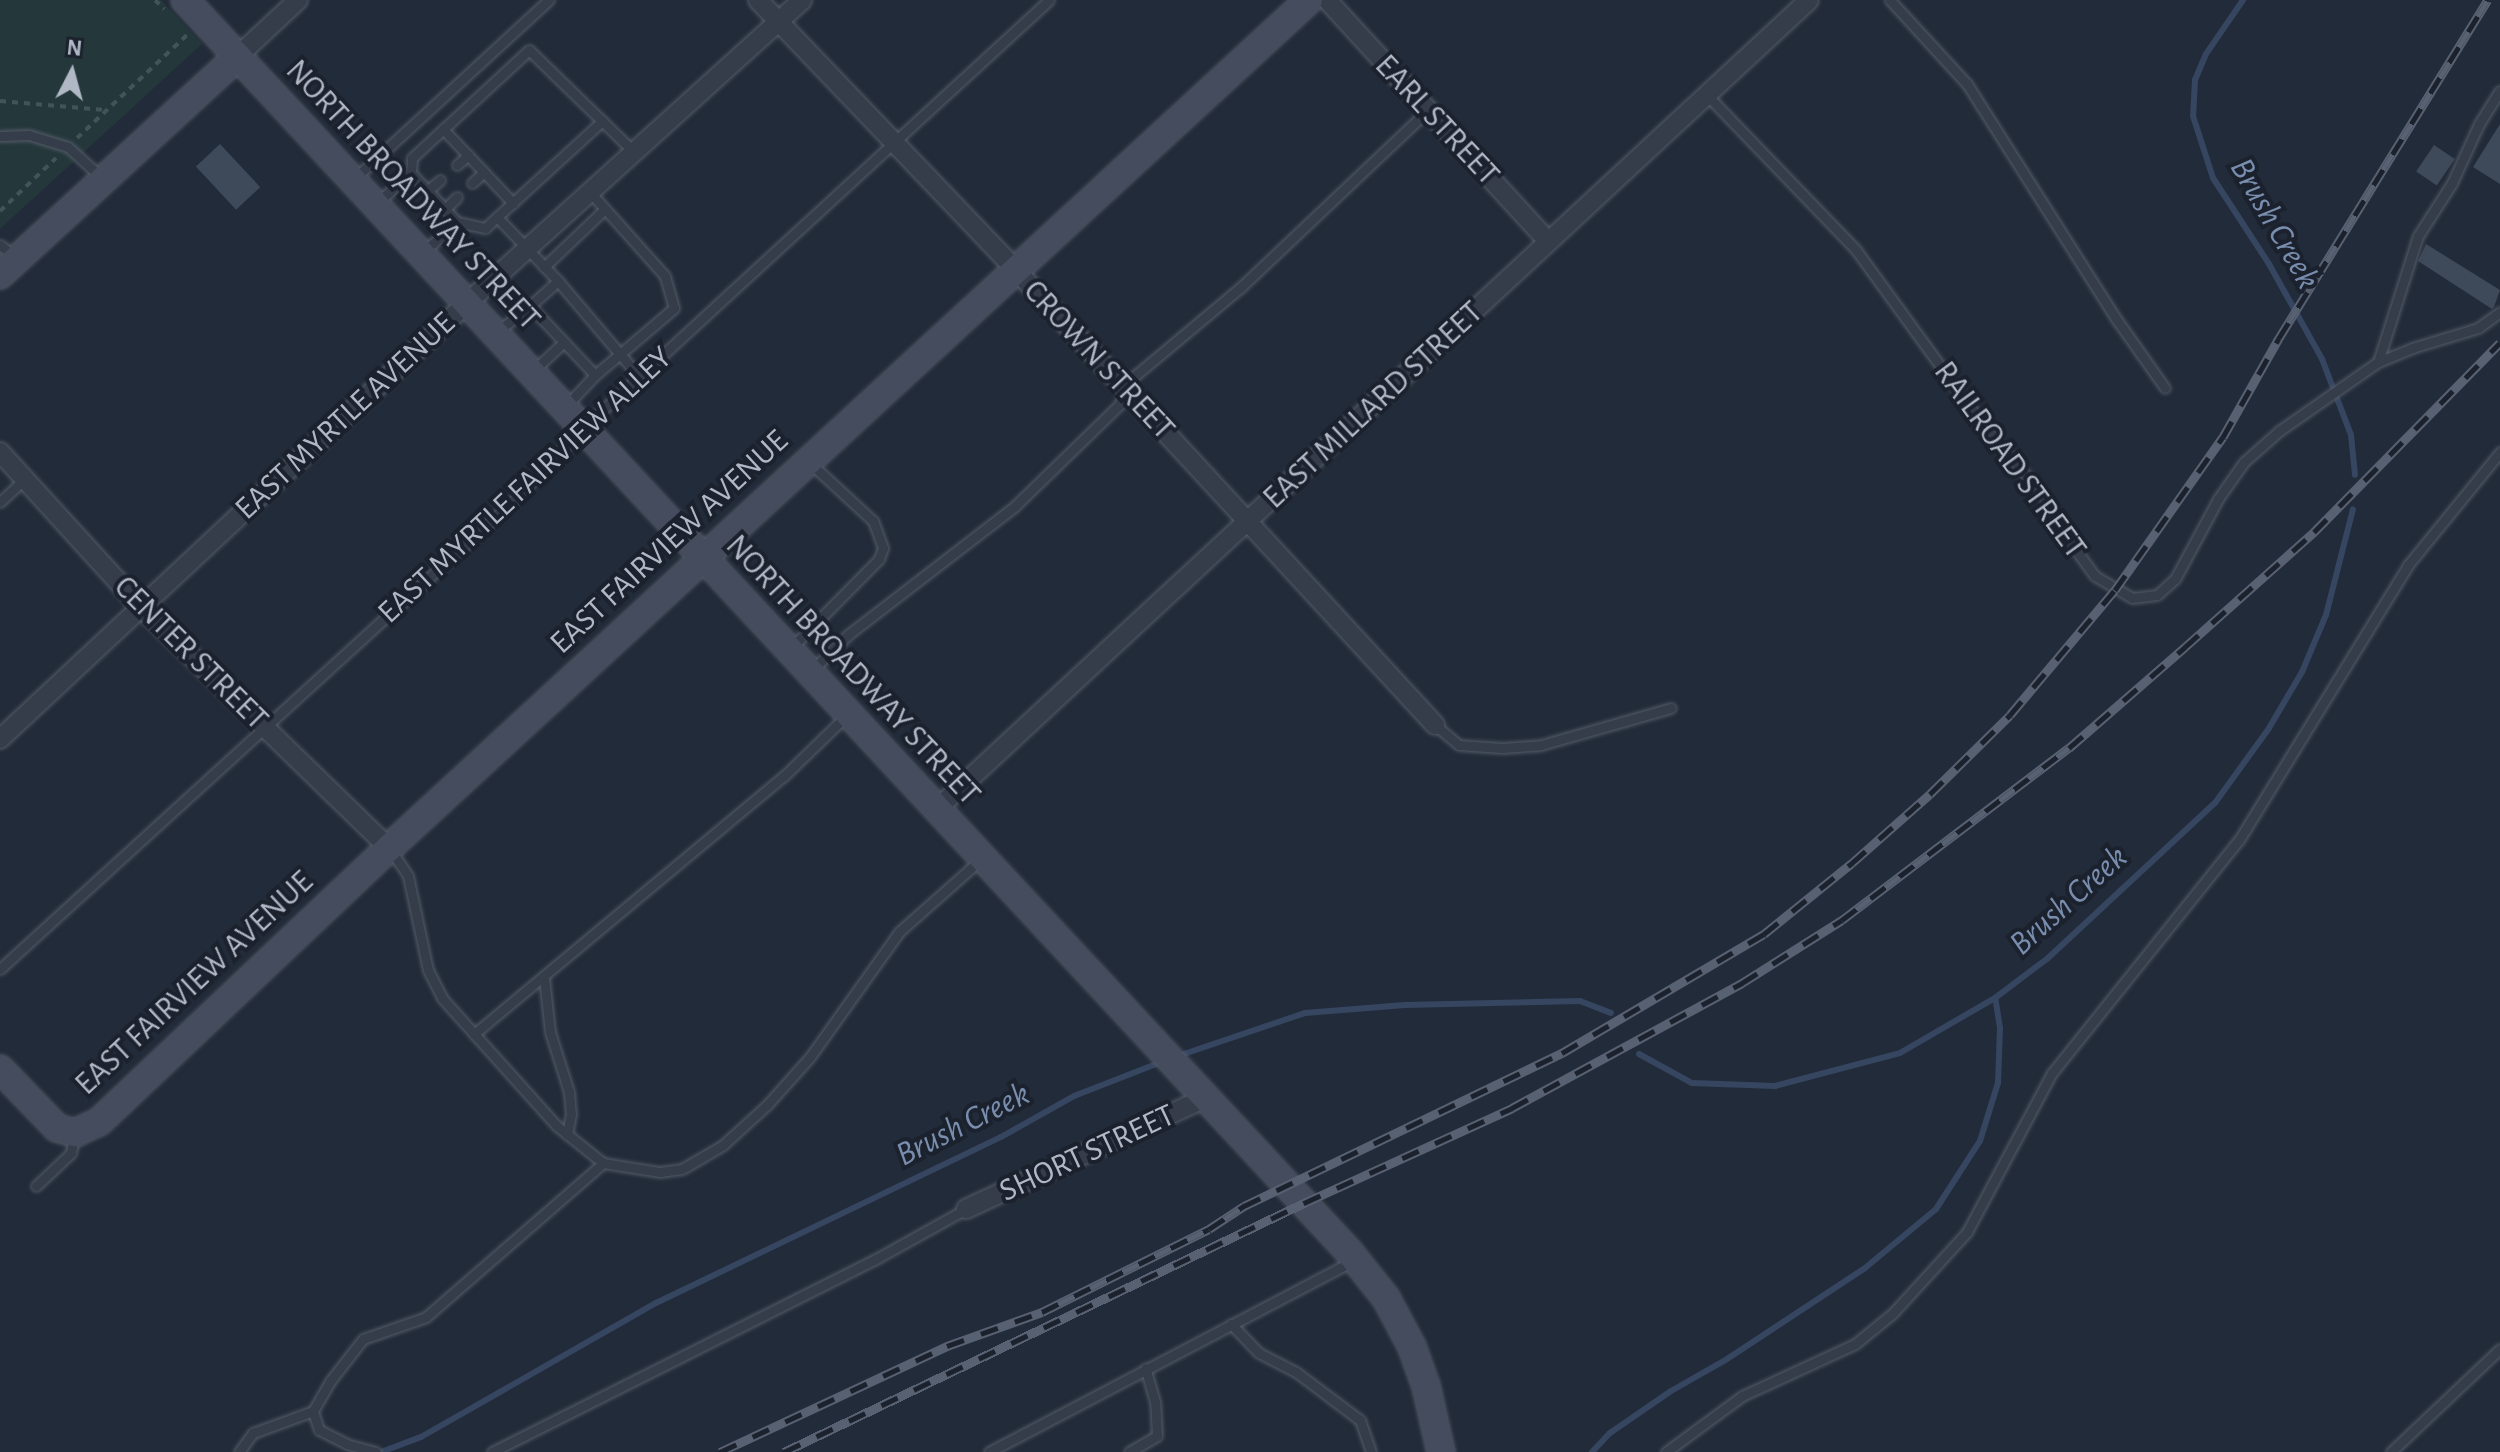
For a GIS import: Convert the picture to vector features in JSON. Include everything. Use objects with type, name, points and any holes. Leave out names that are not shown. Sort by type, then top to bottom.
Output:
[{"type":"street","name":"NORTH BROADWAY STREET","points":[[185,0],[1158,1048],[1311,1208],[1386,1298],[1412,1347],[1426,1386],[1441,1452]]},
{"type":"street","points":[[6,260],[104,180],[298,0]]},
{"type":"street","name":"CROWN STREET","points":[[758,0],[1015,269],[1435,725]]},
{"type":"street","name":"EAST MYRTLE AVENUE","points":[[0,739],[466,304],[802,0]]},
{"type":"street","name":"EAST FAIRVIEW AVENUE","points":[[75,1133],[99,1122],[389,848],[1309,0]]},
{"type":"street","name":"EARL STREET","points":[[1327,0],[1548,241]]},
{"type":"street","name":"EAST MILLARD STREET","points":[[937,809],[1809,0]]},
{"type":"street","name":"CENTER STREET","points":[[0,452],[140,606],[389,848]]},
{"type":"street","points":[[0,1069],[47,1121],[75,1133]]},
{"type":"street","name":"SHORT STREET","points":[[966,1209],[1199,1089]]},
{"type":"lane","points":[[352,181],[549,0]]},
{"type":"lane","name":"EAST MYRTLE FAIRVIEW ALLEY","points":[[0,969],[263,725],[512,502],[582,429],[1049,0]]},
{"type":"lane","points":[[1890,0],[1967,84],[2117,320],[2165,388]]},
{"type":"lane","points":[[602,121],[485,228],[457,222],[411,173],[412,158],[529,50],[634,152]]},
{"type":"lane","points":[[2378,362],[2418,236],[2452,183],[2479,124],[2500,91]]},
{"type":"lane","name":"RAILROAD STREET","points":[[1707,95],[1856,250],[1983,425],[2042,494],[2095,576],[2132,598],[2157,595],[2175,579],[2218,499],[2244,462],[2279,431],[2378,362],[2478,328],[2500,312]]},
{"type":"lane","points":[[809,672],[849,634],[1015,506],[1119,405],[1131,379],[1240,288],[1428,110]]},
{"type":"lane","points":[[443,129],[513,203]]},
{"type":"lane","points":[[0,136],[29,135],[68,147],[104,180]]},
{"type":"lane","points":[[457,165],[468,155]]},
{"type":"lane","points":[[472,183],[484,172]]},
{"type":"lane","points":[[375,204],[411,173]]},
{"type":"lane","points":[[427,191],[440,180]]},
{"type":"lane","points":[[564,409],[595,375],[674,308],[665,276],[590,192]]},
{"type":"lane","points":[[445,209],[457,197]]},
{"type":"lane","points":[[544,267],[605,209]]},
{"type":"lane","points":[[497,217],[558,281],[639,377]]},
{"type":"lane","points":[[421,255],[457,222]]},
{"type":"lane","points":[[494,334],[558,281]]},
{"type":"lane","points":[[530,306],[595,375]]},
{"type":"lane","points":[[531,374],[564,342]]},
{"type":"lane","points":[[1666,1452],[1742,1396],[1855,1344],[1893,1313],[1967,1232],[2052,1073],[2239,840],[2408,565],[2500,452]]},
{"type":"lane","points":[[789,650],[879,559],[883,548],[873,521],[807,461]]},
{"type":"lane","points":[[0,502],[25,479]]},
{"type":"lane","points":[[1435,725],[1459,745],[1502,748],[1541,745],[1671,708]]},
{"type":"lane","points":[[474,1034],[784,776],[848,714]]},
{"type":"lane","points":[[389,848],[408,876],[428,970],[442,998],[567,1135],[603,1163],[660,1172],[682,1169],[723,1145],[767,1105],[810,1057],[899,932],[983,858]]},
{"type":"lane","points":[[544,977],[550,1032],[569,1092],[571,1114],[567,1135]]},
{"type":"lane","points":[[36,1186],[71,1153],[75,1133]]},
{"type":"lane","points":[[239,1452],[253,1433],[313,1411],[331,1380],[363,1339],[426,1317],[603,1163]]},
{"type":"lane","points":[[492,1452],[876,1259],[966,1209]]},
{"type":"lane","points":[[989,1452],[1355,1260]]},
{"type":"lane","points":[[1231,1324],[1259,1353],[1296,1372],[1360,1420],[1371,1452]]},
{"type":"lane","points":[[2391,1452],[2500,1349]]},
{"type":"lane","points":[[1129,1452],[1157,1436],[1155,1402],[1145,1368]]},
{"type":"lane","points":[[313,1411],[319,1430],[347,1444],[376,1452]]},
{"type":"path","points":[[0,211],[203,19]]},
{"type":"path","points":[[0,101],[107,110]]},
{"type":"shaded area","points":[[0,0],[161,0],[202,44],[0,229]]},
{"type":"building","points":[[2500,124],[2500,184],[2473,167]]},
{"type":"building","points":[[220,144],[260,187],[236,210],[196,167]]},
{"type":"building","points":[[2434,145],[2455,159],[2437,186],[2416,172]]},
{"type":"building","points":[[2426,244],[2500,290],[2494,307],[2492,309],[2418,261]]},
{"type":"waterway","name":"Brush Creek","points":[[2243,0],[2206,54],[2195,80],[2193,116],[2213,178],[2269,264],[2322,359],[2351,435],[2355,475]]},
{"type":"waterway","name":"Brush Creek","points":[[1639,1054],[1692,1083],[1775,1086],[1900,1053],[1995,998],[2048,958],[2215,803],[2269,728],[2302,672],[2326,615],[2353,509]]},
{"type":"waterway","points":[[1592,1452],[1610,1433],[1671,1391],[1727,1359],[1865,1268],[1936,1209],[1980,1141],[1998,1083],[2000,1028],[1995,998]]},
{"type":"waterway","name":"Brush Creek","points":[[1175,1057],[1305,1013],[1405,1005],[1580,1001],[1611,1013]]},
{"type":"waterway","name":"Brush Creek","points":[[381,1452],[421,1437],[656,1303],[1001,1137],[1074,1096],[1161,1062]]},
{"type":"railway","points":[[720,1452],[947,1346],[1042,1312],[1209,1229],[1244,1206],[1562,1053],[1764,934],[1852,863],[1930,794],[2010,715],[2115,590],[2223,437],[2279,338],[2488,0]]},
{"type":"railway","points":[[784,1452],[1304,1203],[1512,1108],[1742,983],[1842,920],[2069,748],[2185,647],[2314,532],[2500,343]]}]
